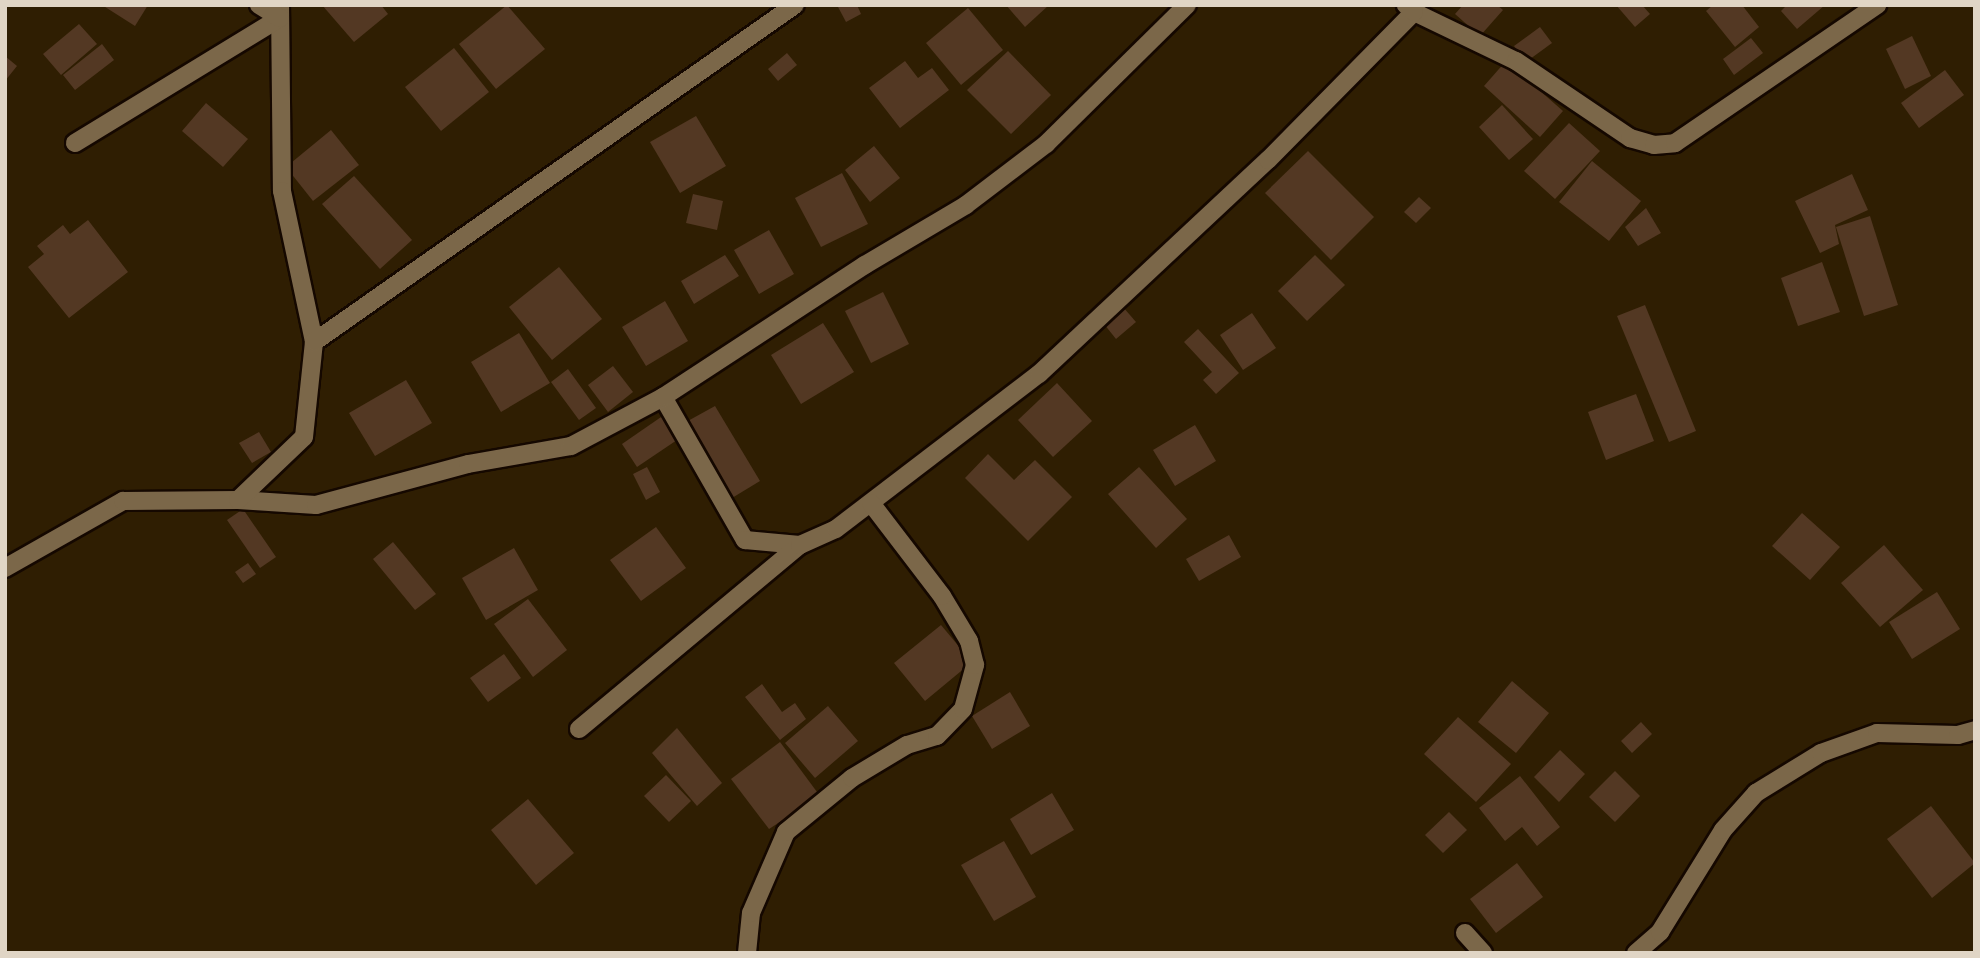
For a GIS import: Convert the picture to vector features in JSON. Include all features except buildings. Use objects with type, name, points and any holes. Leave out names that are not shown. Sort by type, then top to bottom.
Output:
[{"type":"street","points":[[259,5],[280,12]]},
{"type":"street","points":[[314,342],[795,5]]},
{"type":"street","points":[[5,568],[123,501],[237,500],[316,505],[468,464],[571,446],[663,397],[865,265],[966,205],[1046,144],[1187,5]]},
{"type":"street","points":[[579,729],[800,545],[836,530],[1039,374],[1268,160],[1412,8],[1516,61],[1630,138],[1654,145],[1675,144],[1877,5]]},
{"type":"street","points":[[75,143],[280,12]]},
{"type":"street","points":[[237,500],[304,437],[314,342],[282,191],[280,12]]},
{"type":"street","points":[[663,397],[745,540],[800,545]]},
{"type":"street","points":[[747,953],[751,913],[786,832],[852,778],[907,745],[937,736],[963,709],[975,665],[969,641],[942,596],[871,503]]},
{"type":"street","points":[[1636,953],[1660,932],[1723,831],[1756,793],[1821,753],[1877,733],[1958,735],[1975,730]]},
{"type":"street","points":[[1465,933],[1483,953]]}]
